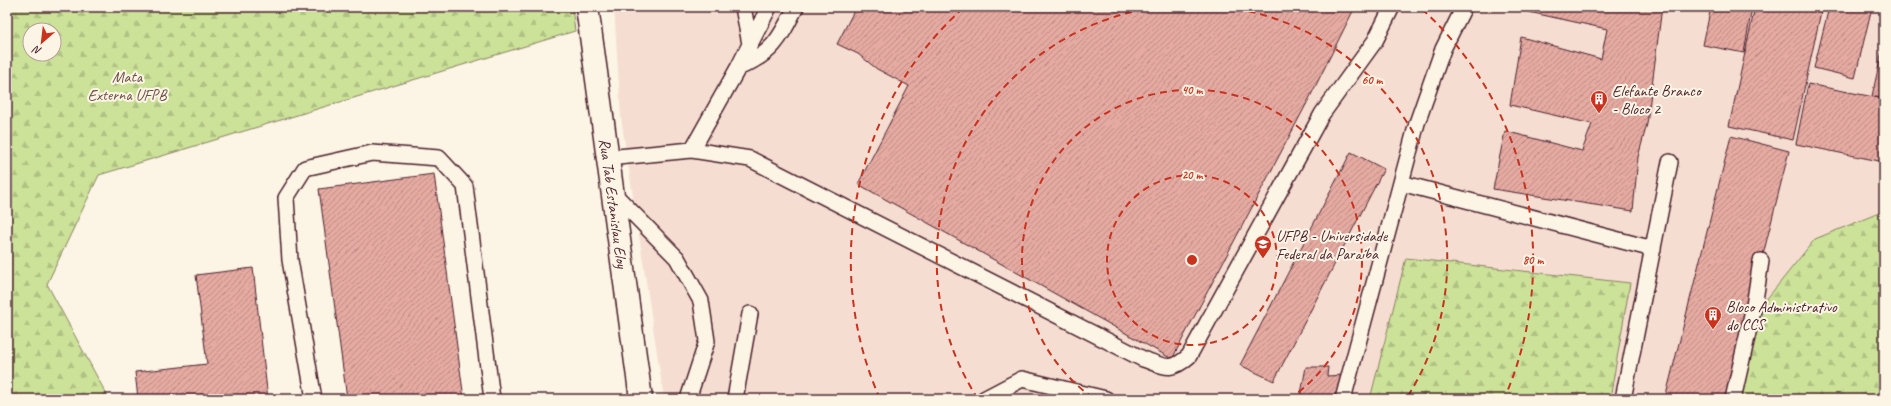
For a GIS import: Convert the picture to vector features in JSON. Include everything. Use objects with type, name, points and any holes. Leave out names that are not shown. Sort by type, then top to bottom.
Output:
[{"type":"street","name":"Rua Tab Estanislau Eloy","points":[[587,7],[640,399]]},
{"type":"lane","points":[[743,7],[750,44]]},
{"type":"lane","points":[[692,150],[738,68],[769,7]]},
{"type":"lane","points":[[738,68],[755,61],[767,52],[778,40],[796,7]]},
{"type":"lane","points":[[607,158],[692,150],[750,159],[1143,359],[1168,367],[1179,366],[1189,356],[1322,114],[1375,41],[1392,7]]},
{"type":"lane","points":[[1343,399],[1417,123],[1441,57],[1464,7]]},
{"type":"lane","points":[[314,399],[290,260],[286,198],[305,168],[372,153],[438,158],[465,186],[492,399]]},
{"type":"lane","points":[[1623,399],[1670,162]]},
{"type":"lane","points":[[1401,183],[1653,249]]},
{"type":"lane","points":[[612,192],[677,258],[701,301],[707,341],[688,399]]},
{"type":"lane","points":[[1733,399],[1754,306],[1761,261]]},
{"type":"lane","points":[[735,399],[750,314]]},
{"type":"lane","points":[[984,399],[1022,379],[1106,399]]},
{"type":"shaded area","name":"UFPB - Universidade Federal da Paraíba","points":[[614,7],[1884,7],[1884,399],[664,399],[621,118]]},
{"type":"green space","name":"Mata Externa UFPB","points":[[7,7],[572,7],[575,31],[99,175],[47,284],[109,399],[7,399]]},
{"type":"green space","points":[[1884,211],[1884,399],[1738,399],[1757,311],[1815,239]]},
{"type":"green space","points":[[1406,258],[1630,283],[1610,399],[1370,399]]},
{"type":"building","points":[[856,7],[1355,7],[1309,99],[1172,359],[858,184],[909,86],[877,69],[858,54],[837,44]]},
{"type":"building","name":"Elefante Branco - Bloco 2","points":[[1525,7],[1662,7],[1647,124],[1638,157],[1633,211],[1493,189],[1505,131],[1582,151],[1592,124],[1510,105],[1521,37],[1601,59],[1607,29],[1524,11]]},
{"type":"building","points":[[1711,7],[1752,7],[1744,53],[1703,45]]},
{"type":"building","points":[[1755,7],[1822,7],[1793,140],[1729,126]]},
{"type":"building","points":[[1829,7],[1872,7],[1855,78],[1814,68]]},
{"type":"building","points":[[1884,42],[1884,99],[1872,96]]},
{"type":"building","points":[[1808,84],[1884,99],[1884,162],[1796,144]]},
{"type":"building","name":"Bloco Administrativo do CCS","points":[[1731,136],[1789,151],[1727,399],[1665,399]]},
{"type":"building","points":[[1351,152],[1384,169],[1274,381],[1240,365]]},
{"type":"building","points":[[434,174],[464,399],[347,399],[319,189]]},
{"type":"building","points":[[253,268],[268,399],[138,399],[135,372],[207,364],[196,275]]},
{"type":"building","points":[[1306,367],[1328,367],[1327,376],[1345,375],[1339,399],[1300,399]]},
{"type":"place","name":"Elefante Branco - Bloco 2","points":[[1599,114]]},
{"type":"place","name":"UFPB - Universidade Federal da Paraíba","points":[[1263,259]]},
{"type":"place","name":"Bloco Administrativo do CCS","points":[[1713,330]]}]
